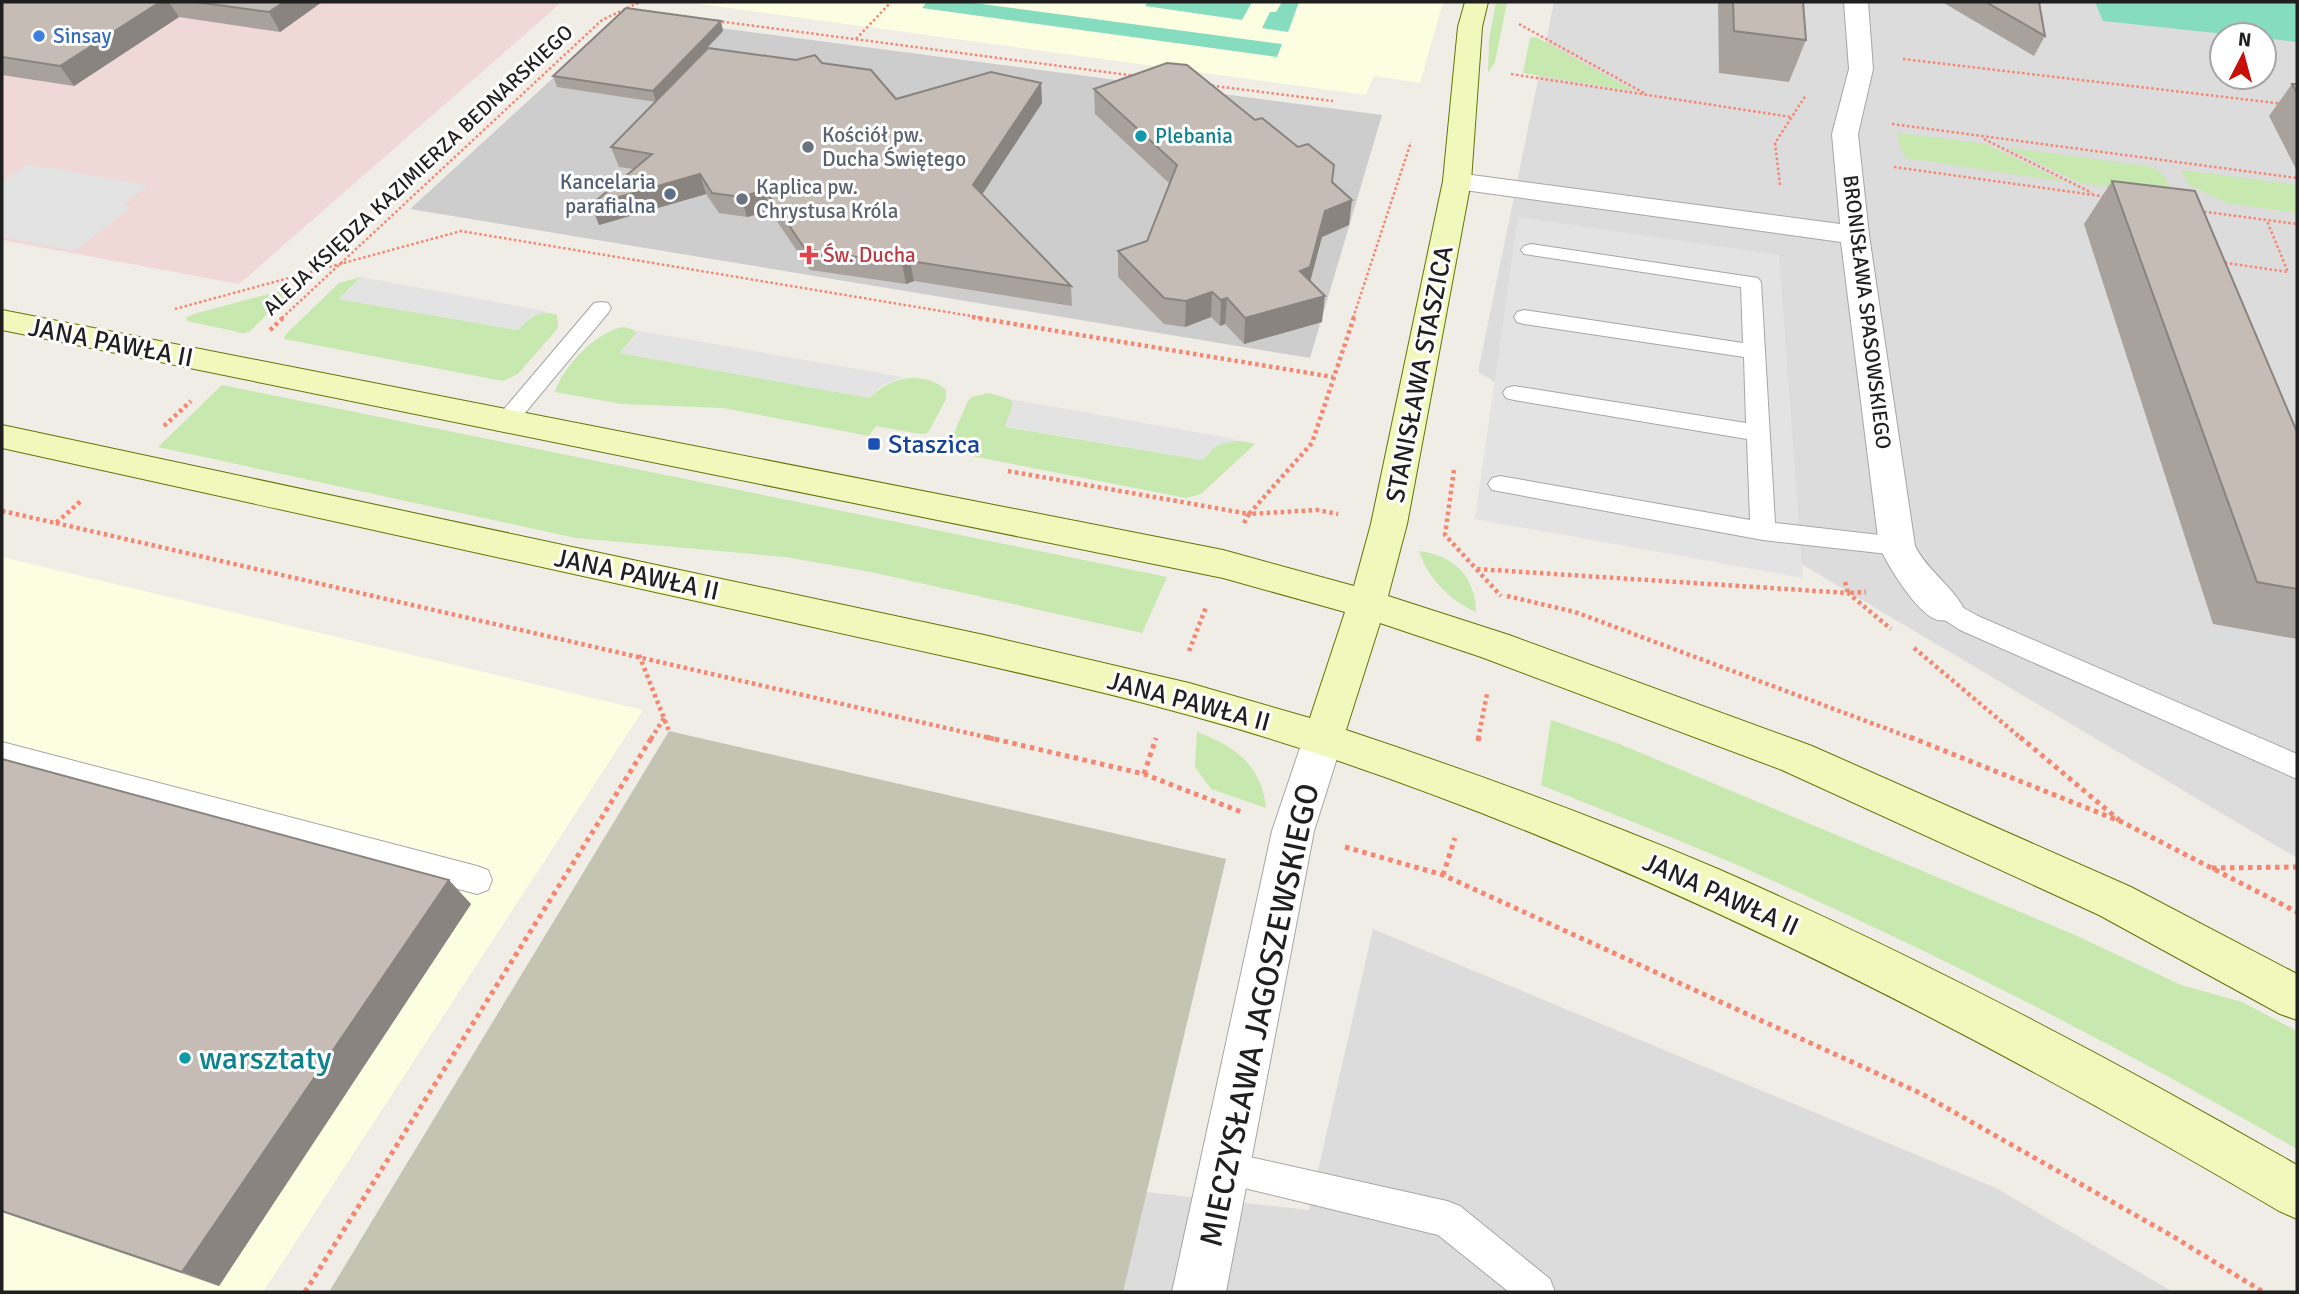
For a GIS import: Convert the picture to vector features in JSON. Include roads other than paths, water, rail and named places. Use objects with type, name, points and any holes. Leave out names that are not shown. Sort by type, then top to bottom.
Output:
[{"type":"main road","name":"STANISŁAWA STASZICA","points":[[1323,739],[1367,604],[1389,524],[1457,181],[1470,27],[1476,2]]},
{"type":"main road","name":"JANA PAWŁA II","points":[[2,320],[1223,564],[1367,604],[1495,646],[1797,758],[2115,901],[2297,998]]},
{"type":"main road","name":"JANA PAWŁA II","points":[[2,437],[1005,654],[1173,694],[1323,739],[1470,789],[1683,875],[1882,967],[2180,1124],[2297,1193]]},
{"type":"street","name":"BRONISŁAWA SPASOWSKIEGO","points":[[1856,2],[1861,69],[1845,134],[1855,235],[1897,546],[1907,567],[1935,598]]},
{"type":"street","points":[[1457,181],[1855,235]]},
{"type":"street","name":"MIECZYSŁAWA JAGOSZEWSKIEGO","points":[[1199,1292],[1293,831],[1323,739]]},
{"type":"lane","points":[[1531,250],[1751,282],[1763,531]]},
{"type":"lane","points":[[507,420],[601,308]]},
{"type":"lane","points":[[1524,317],[1754,352]]},
{"type":"lane","points":[[1514,393],[1757,433]]},
{"type":"lane","points":[[1500,484],[1763,531],[1897,546]]},
{"type":"lane","points":[[1935,598],[1969,623],[2297,767]]},
{"type":"lane","points":[[2,754],[477,880]]},
{"type":"lane","points":[[1223,1168],[1447,1219],[1537,1292]]},
{"type":"place","name":"Sinsay","points":[[39,36]]},
{"type":"place","name":"Plebania","points":[[1141,136]]},
{"type":"place","name":"Kościół pw. Ducha Świętego","points":[[808,147]]},
{"type":"place","name":"Kancelaria parafialna","points":[[670,194]]},
{"type":"place","name":"Kaplica pw. Chrystusa Króla","points":[[742,199]]},
{"type":"place","name":"Św. Ducha","points":[[809,255]]},
{"type":"place","name":"Staszica","points":[[874,444]]},
{"type":"place","name":"warsztaty","points":[[185,1058]]}]
